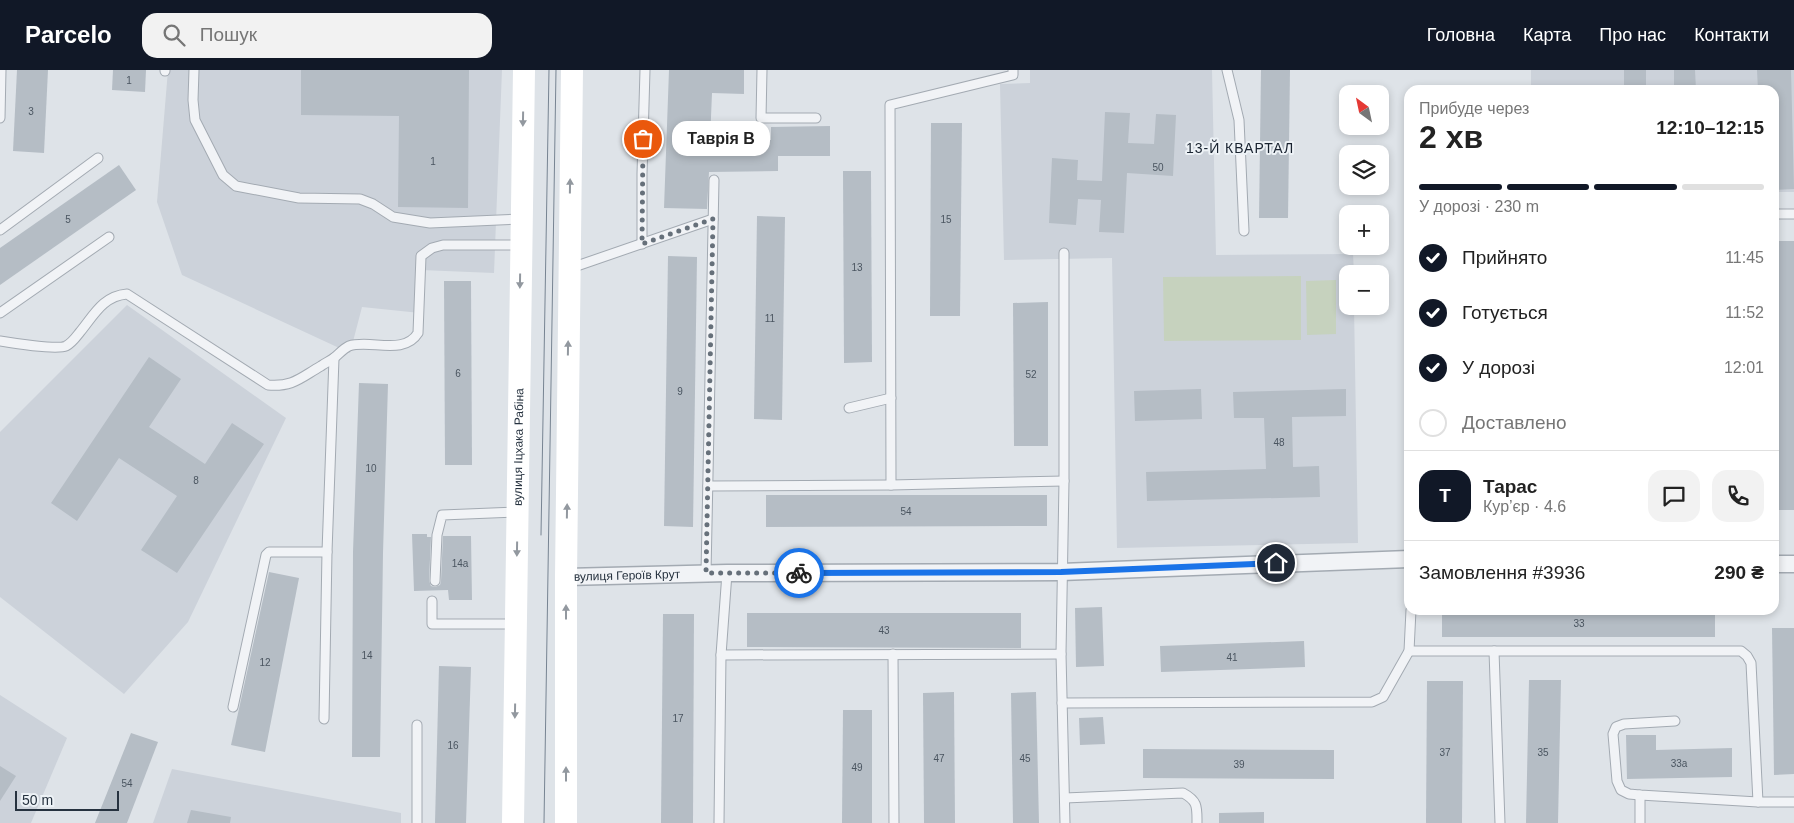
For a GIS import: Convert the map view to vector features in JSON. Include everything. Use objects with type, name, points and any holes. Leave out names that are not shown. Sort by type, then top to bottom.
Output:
[{"type":"main road","name":"вулиця Іцхака Рабіна","points":[[513,823],[524,70]]},
{"type":"main road","points":[[566,823],[566,577],[572,70]]},
{"type":"street","name":"вулиця Героїв Крут","points":[[566,577],[706,573],[1061,572],[1404,559]]},
{"type":"street","points":[[1779,564],[1794,564]]},
{"type":"lane","points":[[0,118],[1,70]]},
{"type":"lane","points":[[194,70],[193,100],[195,120],[223,175],[236,186],[299,198],[360,199],[373,204],[393,217],[430,223],[521,218]]},
{"type":"lane","points":[[642,244],[645,70]]},
{"type":"lane","points":[[762,70],[761,118],[816,118]]},
{"type":"lane","points":[[891,485],[890,104],[1013,75],[1013,70]]},
{"type":"lane","points":[[1228,70],[1240,120],[1244,231]]},
{"type":"lane","points":[[0,230],[98,158]]},
{"type":"lane","points":[[706,573],[714,180]]},
{"type":"lane","points":[[1779,214],[1794,214]]},
{"type":"lane","points":[[569,269],[713,219]]},
{"type":"lane","points":[[0,313],[109,237]]},
{"type":"lane","points":[[0,341],[21,346],[65,347],[105,301],[117,294],[127,294],[268,385],[278,386],[294,382],[350,346],[404,345],[414,340],[418,333],[421,256],[432,248],[443,245],[521,245]]},
{"type":"lane","points":[[1064,253],[1064,481],[1061,654],[1066,823]]},
{"type":"lane","points":[[324,719],[327,552],[334,358]]},
{"type":"lane","points":[[849,408],[891,398]]},
{"type":"lane","points":[[708,486],[891,485],[1064,481]]},
{"type":"lane","points":[[435,581],[437,535],[442,515],[518,512]]},
{"type":"lane","points":[[233,707],[266,555],[269,552],[327,552]]},
{"type":"lane","points":[[719,823],[721,655],[727,573]]},
{"type":"lane","points":[[432,601],[432,624],[516,624]]},
{"type":"lane","points":[[1062,703],[1372,702],[1383,697],[1409,651],[1410,615]]},
{"type":"lane","points":[[1409,651],[1741,651],[1751,663],[1758,802]]},
{"type":"lane","points":[[1494,651],[1500,823]]},
{"type":"lane","points":[[893,654],[894,823]]},
{"type":"lane","points":[[721,655],[1061,654]]},
{"type":"lane","points":[[1675,721],[1624,724],[1616,727],[1613,734],[1617,782],[1621,790],[1629,794],[1640,795],[1758,802],[1794,802]]},
{"type":"lane","points":[[417,725],[417,823]]},
{"type":"lane","points":[[1065,798],[1183,793],[1192,797],[1196,805],[1197,823]]},
{"type":"lane","points":[[1640,795],[1640,823]]},
{"type":"shaded area","points":[[168,70],[502,70],[494,273],[421,270],[420,313],[362,307],[350,353],[182,275],[157,202]]},
{"type":"shaded area","points":[[1030,70],[1212,70],[1216,255],[1353,255],[1354,265],[1339,265],[1339,315],[1354,315],[1358,543],[1117,548],[1112,258],[1004,260],[1000,84],[1030,83]]},
{"type":"shaded area","points":[[1531,70],[1794,70],[1794,192],[1779,192],[1779,85],[1531,85]]},
{"type":"shaded area","points":[[127,305],[286,418],[188,622],[124,694],[0,597],[0,432]]},
{"type":"shaded area","points":[[0,695],[67,738],[31,823],[0,823]]},
{"type":"shaded area","points":[[172,769],[401,813],[401,823],[153,823]]},
{"type":"green space","points":[[1301,276],[1301,340],[1164,341],[1163,277]]},
{"type":"green space","points":[[1336,280],[1336,334],[1307,335],[1306,281]]},
{"type":"building","points":[[17,70],[48,70],[44,153],[13,151]]},
{"type":"building","points":[[113,70],[146,70],[145,92],[112,90]]},
{"type":"building","points":[[301,70],[469,70],[468,208],[398,207],[399,116],[301,115]]},
{"type":"building","points":[[669,70],[744,70],[744,94],[712,93],[710,141],[771,140],[771,127],[830,126],[830,156],[778,156],[778,171],[709,172],[707,209],[664,208]]},
{"type":"building","points":[[1261,70],[1290,70],[1288,218],[1259,218]]},
{"type":"building","points":[[1624,70],[1646,70],[1646,85],[1624,85]]},
{"type":"building","points":[[1674,70],[1695,70],[1696,85],[1674,85]]},
{"type":"building","points":[[1757,70],[1791,70],[1794,189],[1779,190],[1779,85],[1758,85]]},
{"type":"building","points":[[1105,112],[1130,113],[1128,143],[1154,144],[1156,114],[1176,115],[1173,176],[1127,173],[1124,233],[1099,232],[1101,200],[1078,199],[1076,225],[1049,223],[1052,158],[1078,160],[1077,180],[1102,181]]},
{"type":"building","points":[[931,123],[962,123],[960,316],[930,316]]},
{"type":"building","points":[[119,165],[136,190],[0,285],[0,248]]},
{"type":"building","points":[[843,171],[871,171],[872,362],[844,363]]},
{"type":"building","points":[[757,216],[785,217],[782,420],[754,419]]},
{"type":"building","points":[[1779,241],[1794,241],[1794,510],[1779,510]]},
{"type":"building","points":[[668,256],[697,257],[693,527],[664,526]]},
{"type":"building","points":[[444,281],[471,281],[472,465],[445,465]]},
{"type":"building","points":[[1048,302],[1048,446],[1014,446],[1013,303]]},
{"type":"building","points":[[149,357],[181,379],[149,427],[205,464],[232,423],[264,444],[177,573],[141,550],[177,496],[119,458],[77,521],[51,503]]},
{"type":"building","points":[[359,383],[388,384],[380,757],[352,757],[353,552]]},
{"type":"building","points":[[1201,389],[1202,419],[1135,421],[1134,391]]},
{"type":"building","points":[[1346,389],[1346,416],[1292,417],[1293,467],[1319,466],[1320,497],[1147,501],[1146,472],[1266,469],[1264,418],[1234,418],[1233,392]]},
{"type":"building","points":[[766,495],[1047,495],[1047,526],[766,527]]},
{"type":"building","points":[[412,534],[427,534],[427,537],[431,537],[429,581],[431,586],[435,587],[440,585],[441,581],[443,536],[471,536],[472,600],[449,600],[448,590],[414,591]]},
{"type":"building","points":[[269,572],[299,578],[265,752],[231,745]]},
{"type":"building","points":[[1102,607],[1104,666],[1076,667],[1075,608]]},
{"type":"building","points":[[747,613],[1021,613],[1021,648],[747,647]]},
{"type":"building","points":[[663,614],[694,614],[693,823],[661,823]]},
{"type":"building","points":[[1442,615],[1715,615],[1715,637],[1442,637]]},
{"type":"building","points":[[1772,628],[1794,628],[1794,774],[1774,775]]},
{"type":"building","points":[[1304,641],[1305,667],[1161,672],[1160,646]]},
{"type":"building","points":[[439,666],[471,667],[466,823],[435,823]]},
{"type":"building","points":[[1529,680],[1561,680],[1558,823],[1526,823]]},
{"type":"building","points":[[1427,681],[1463,681],[1462,823],[1426,823]]},
{"type":"building","points":[[954,692],[955,823],[924,823],[923,693]]},
{"type":"building","points":[[1036,692],[1039,823],[1013,823],[1011,693]]},
{"type":"building","points":[[843,710],[872,710],[872,823],[842,823]]},
{"type":"building","points":[[1103,717],[1105,744],[1080,745],[1079,718]]},
{"type":"building","points":[[131,733],[158,742],[127,823],[95,823]]},
{"type":"building","points":[[1626,735],[1656,735],[1656,750],[1732,748],[1732,777],[1627,779]]},
{"type":"building","points":[[1143,749],[1334,750],[1334,779],[1143,778]]},
{"type":"building","points":[[0,766],[16,776],[0,801]]},
{"type":"building","points":[[191,810],[231,817],[230,823],[187,823]]},
{"type":"building","points":[[1264,812],[1264,823],[1219,823],[1219,813]]},
{"type":"tram line","points":[[541,535],[549,70]]},
{"type":"tram line","points":[[544,823],[556,70]]},
{"type":"way so far","points":[[643,139],[642,244],[713,219],[706,573],[799,573]]},
{"type":"place","name":"Таврія В","points":[[643,139]]},
{"type":"district","name":"13-Й КВАРТАЛ","points":[[1240,148]]},
{"type":"route","points":[[799,573],[1061,572],[1276,563]]}]
